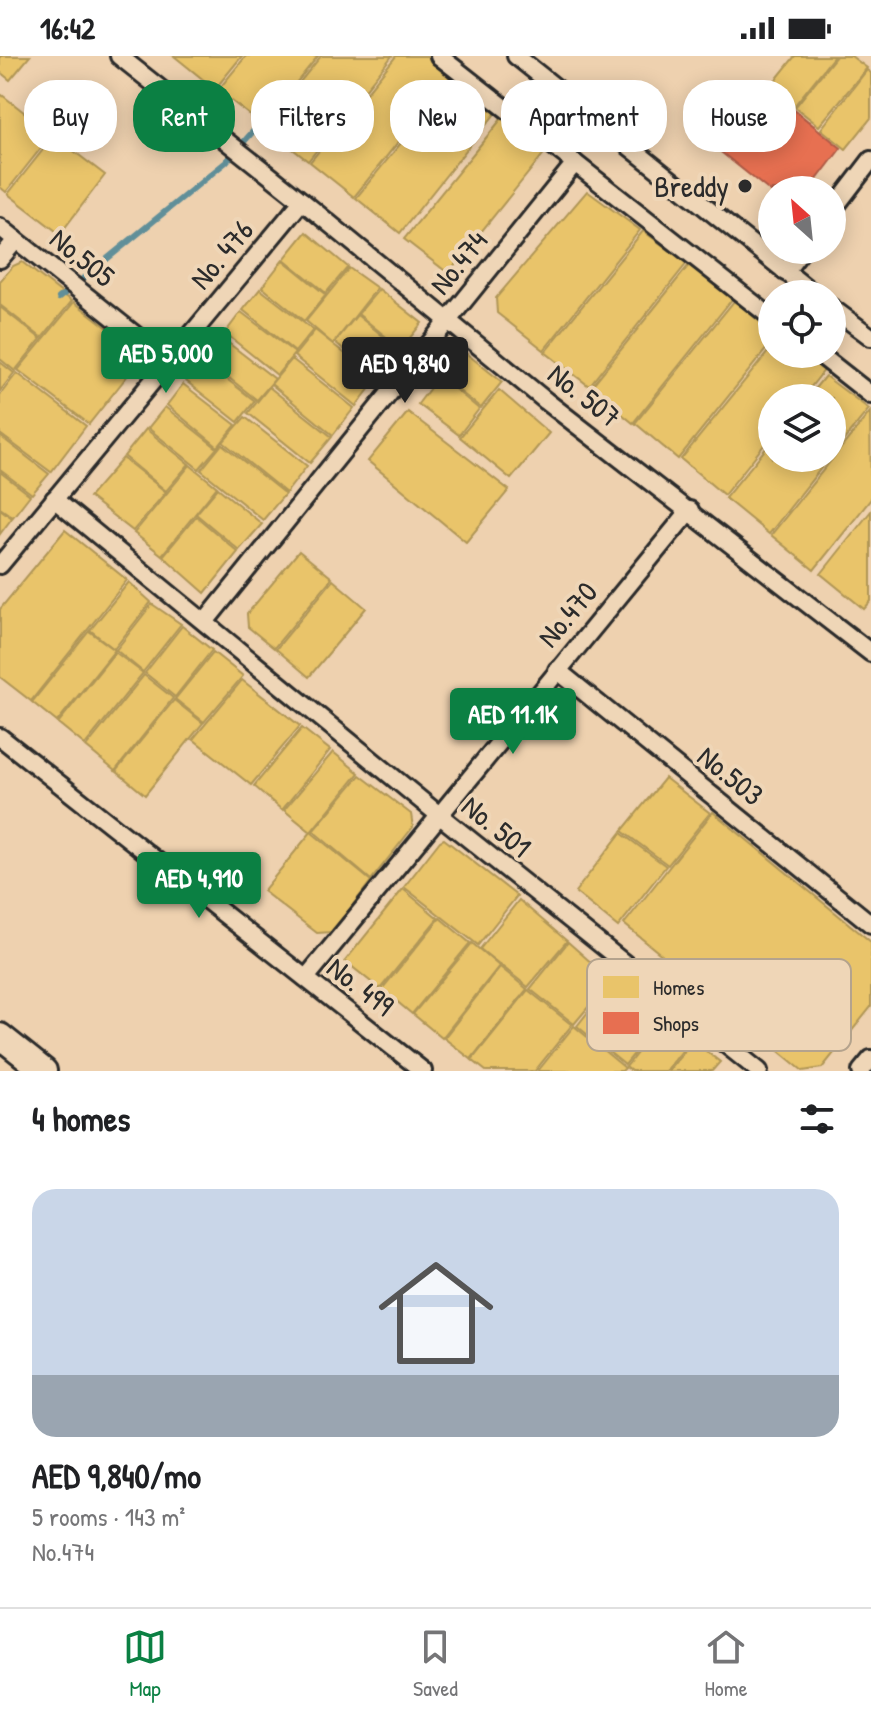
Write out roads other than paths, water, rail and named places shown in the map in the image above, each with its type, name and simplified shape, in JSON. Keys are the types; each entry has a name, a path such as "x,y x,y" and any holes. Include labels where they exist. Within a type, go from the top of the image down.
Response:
{"street":[{"name":"No. 507","path":"119,56 546,401 871,653"},
{"path":"439,56 758,307"},
{"path":"516,56 796,280"},
{"path":"846,193 871,160"},
{"name":"No.474","path":"205,622 575,163"},
{"name":"No. 476","path":"0,565 302,201"},
{"name":"No,505","path":"0,227 168,361"},
{"path":"0,259 16,240"},
{"path":"785,272 791,264"},
{"path":"846,318 871,337"},
{"path":"837,368 871,395"},
{"name":"No. 501","path":"54,499 619,959"},
{"name":"No.470","path":"306,978 690,510"},
{"name":"No.503","path":"557,670 871,924"},
{"name":"No. 499","path":"0,737 423,1071"},
{"path":"0,1036 44,1071"},
{"name":"No. 501","path":"734,1051 759,1071"},
{"path":"861,1071 871,1059"}],"waterway":[{"path":"59,298 226,162 251,134"}],"place":[{"name":"Breddy","path":"745,186"}]}
